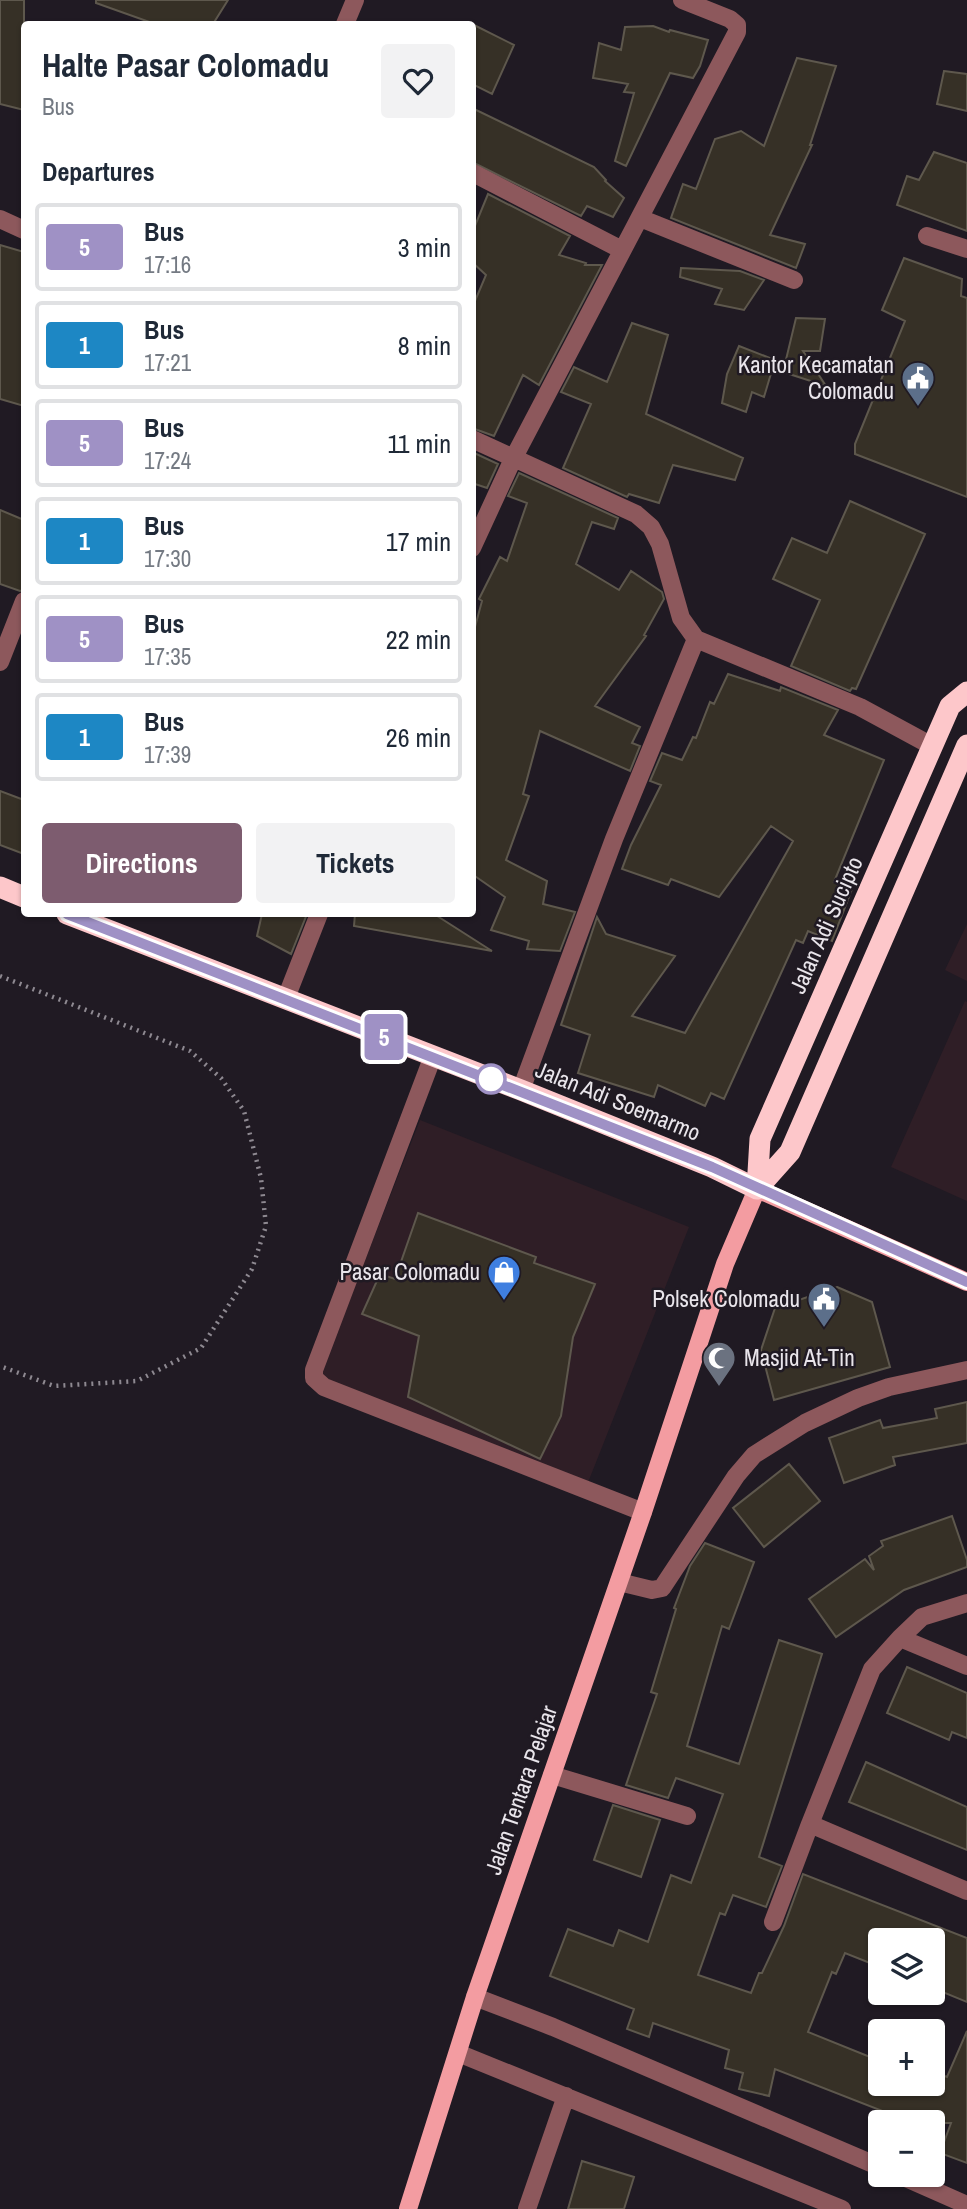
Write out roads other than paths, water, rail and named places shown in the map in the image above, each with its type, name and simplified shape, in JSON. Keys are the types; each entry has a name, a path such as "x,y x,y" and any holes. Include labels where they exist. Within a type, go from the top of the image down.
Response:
{"highway":[{"name":"Jalan Adi Sucipto","path":"757,1189 760,1139 950,706 967,692"},
{"name":"Jalan Adi Sucipto","path":"757,1189 790,1152 967,745"},
{"path":"0,887 21,896"},
{"name":"Jalan Adi Soemarmo","path":"75,917 520,1090 712,1167 757,1189"}],"main road":[{"path":"757,1189 967,1282"},
{"name":"Jalan Adi Sucipto","path":"684,1388 725,1264 757,1189"},
{"name":"Jalan Tentara Pelajar","path":"408,2209 475,1997 684,1388"}],"street":[{"path":"346,21 355,0"},
{"path":"476,539 513,459 737,32 737,25 730,19 682,0"},
{"path":"476,175 622,250"},
{"path":"640,218 794,280"},
{"path":"0,219 21,229"},
{"path":"927,236 967,249"},
{"path":"476,441 636,514 652,527 660,544 681,618 696,639 859,707 932,746"},
{"path":"0,662 21,609"},
{"path":"520,1090 614,839 696,639"},
{"path":"286,998 319,917"},
{"path":"433,1056 314,1370 314,1378 324,1387 643,1512"},
{"path":"619,1582 652,1590 662,1588 736,1476 754,1455 805,1423 858,1398 889,1387 967,1370"},
{"path":"773,1922 872,1669 922,1617 967,1603"},
{"path":"900,1638 967,1666"},
{"path":"552,1775 687,1816"},
{"path":"810,1824 967,1891"},
{"path":"475,1997 553,2027 868,2162"},
{"path":"458,2053 842,2209"},
{"path":"527,2209 566,2096"},
{"path":"926,2187 967,2205"}],"place":[{"name":"Kantor Kecamatan Colomadu","path":"918,408"},
{"name":"Pasar Colomadu","path":"504,1302"},
{"name":"Polsek Colomadu","path":"824,1329"},
{"name":"Masjid At-Tin","path":"719,1388"}]}
